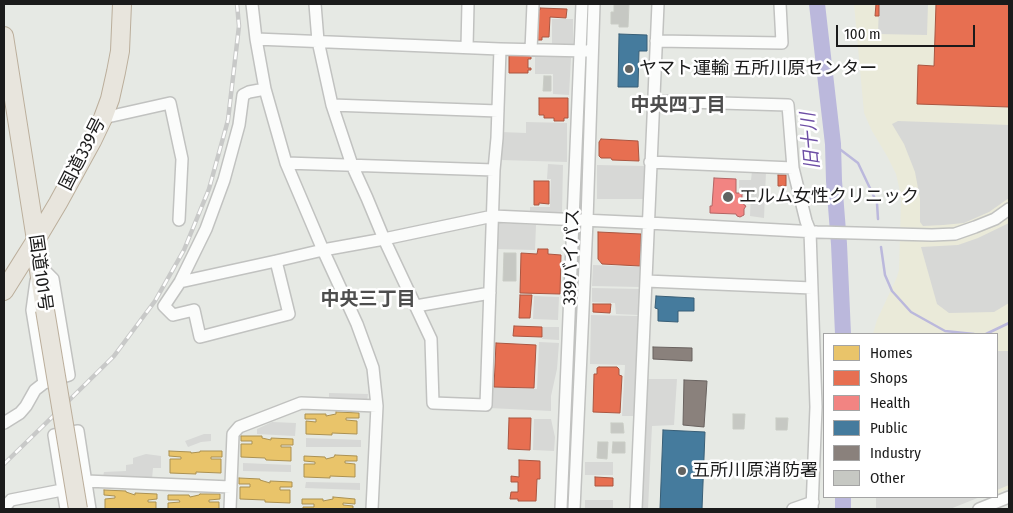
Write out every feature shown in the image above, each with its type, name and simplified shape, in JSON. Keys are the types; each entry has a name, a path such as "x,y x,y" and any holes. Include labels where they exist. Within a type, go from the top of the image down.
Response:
{"highway":[{"name":"国道339号","path":"4,291 36,240 103,118 110,99 120,51 122,4"},
{"name":"国道101号","path":"4,36 10,114 36,240 45,310 78,509"}],"street":[{"path":"252,4 265,89 286,163 373,368 377,406 372,509"},
{"path":"315,4 318,40 332,105 352,165 431,339 433,403 486,405 500,49"},
{"path":"467,47 468,4"},
{"path":"531,50 533,4"},
{"name":"339バイパス","path":"561,509 582,4"},
{"path":"574,509 587,221 594,4"},
{"path":"636,509 658,4"},
{"path":"656,40 782,43 780,4"},
{"path":"256,39 592,51"},
{"path":"265,89 248,92 243,95 239,124 224,180 206,229 180,282 164,306 173,314 194,310 200,337 289,314 276,261"},
{"path":"653,101 788,105 793,168 806,221 814,231 812,288 816,407 813,506 793,509"},
{"path":"103,118 170,103 182,159 179,220"},
{"path":"332,105 498,110"},
{"path":"650,162 793,168"},
{"path":"286,163 494,170"},
{"path":"180,282 322,250 492,216 932,235 955,234 995,219 1009,209"},
{"path":"4,423 20,413 35,390 44,383 69,375 53,279 38,264"},
{"path":"38,264 32,310 44,383"},
{"path":"646,281 812,288"},
{"path":"416,306 490,293"},
{"path":"230,509 233,434 239,427 301,403 377,406"},
{"path":"66,509 54,435 78,431 90,509"},
{"path":"86,481 231,487"},
{"path":"4,508 11,500 62,490"},
{"path":"979,509 1009,497"}],"shaded area":[{"path":"854,4 1009,4 1009,488 998,494 998,333 873,333 899,270 901,199 896,174 864,113"},
{"path":"879,4 928,4 927,35 878,34"},
{"path":"552,19 573,19 573,45 552,45"},
{"path":"535,55 569,56 571,58 569,95 553,94 553,74 535,74"},
{"path":"898,121 1009,125 1009,198 989,212 964,223 923,226 920,222 920,199 915,172 904,144 892,124"},
{"path":"526,122 567,123 567,162 501,160 501,132 526,133"},
{"path":"548,164 563,165 562,213 530,212 530,207 550,207 551,179 547,179"},
{"path":"597,165 645,166 644,199 597,199"},
{"path":"752,171 766,172 764,218 750,216 751,191 739,191 739,180 751,180"},
{"path":"499,223 536,225 535,250 496,249 496,226"},
{"path":"1009,223 1009,303 994,312 949,313 937,304 921,247 958,245"},
{"path":"593,265 640,267 640,287 592,286"},
{"path":"592,288 640,289 638,315 616,314 615,303 592,302"},
{"path":"534,296 559,297 558,320 533,319"},
{"path":"591,315 638,316 635,413 633,416 622,416 625,365 590,364"},
{"path":"543,327 559,327 559,340 542,339"},
{"path":"539,342 559,343 557,369 551,396 551,411 489,408 489,387 537,389"},
{"path":"998,351 1009,351 1009,485 998,490"},
{"path":"646,379 677,379 674,425 652,426 648,509 641,509"},
{"path":"329,393 368,394 367,402 329,399"},
{"path":"534,419 551,419 555,437 554,451 533,450"},
{"path":"272,422 296,423 295,436 257,434 257,429"},
{"path":"204,434 211,434 211,441 201,442 188,447 185,441"},
{"path":"306,438 361,440 361,447 306,447"},
{"path":"146,454 161,456 161,468 153,468 152,479 103,477 104,472 126,471 126,465 133,464 133,458"},
{"path":"585,462 613,462 613,475 585,475"},
{"path":"243,463 291,465 291,472 243,471"},
{"path":"306,482 360,483 360,490 305,488"},
{"path":"876,498 978,498 950,509 876,509"},
{"path":"585,500 613,500 613,509 585,509"}],"building: Homes":[{"path":"336,412 359,413 359,418 346,418 346,420 357,421 357,434 306,434 306,421 316,422 316,419 305,419 305,414 326,414 326,416 336,414"},
{"path":"241,436 262,436 262,438 271,440 271,438 293,439 293,445 281,445 281,447 291,447 291,461 241,457 241,444 252,444 252,441 241,441"},
{"path":"169,451 191,453 222,451 222,457 211,457 211,459 221,459 221,473 170,473 170,459 181,459 181,457 169,456"},
{"path":"335,455 357,456 357,461 345,461 345,463 355,464 355,477 304,477 304,464 315,464 315,462 304,461 304,456 325,457 326,459"},
{"path":"239,478 260,479 270,483 270,481 292,482 292,487 280,487 280,490 290,490 290,503 240,499 240,487 250,487 250,484 239,484"},
{"path":"104,490 126,491 135,495 135,493 157,494 157,499 148,500 148,502 156,502 156,509 105,509 105,499 115,498 115,496 104,495"},
{"path":"200,494 220,494 220,499 209,500 209,502 219,502 219,509 168,509 168,503 180,502 179,500 168,500 168,495 189,495 190,497"},
{"path":"333,497 355,499 355,504 343,503 343,505 353,506 353,509 303,509 303,507 314,507 314,504 302,504 302,499 323,499 323,501 333,499"}],"building: Shops":[{"path":"876,4 879,4 879,16 875,16"},
{"path":"936,4 1009,4 1009,107 917,104 918,65 934,66"},
{"path":"540,8 567,9 566,18 550,17 549,37 542,37 542,40 536,40 537,10 540,10"},
{"path":"509,54 530,54 531,59 528,59 528,68 531,68 531,70 528,70 528,73 509,73"},
{"path":"539,98 568,98 568,118 564,118 564,121 554,121 554,118 544,118 544,115 539,115"},
{"path":"601,139 638,141 639,161 601,158 599,156 599,142"},
{"path":"778,175 786,175 786,186 778,186"},
{"path":"534,181 549,181 549,204 539,203 539,205 534,205"},
{"path":"598,232 641,234 640,266 602,264 598,259"},
{"path":"538,249 548,249 548,254 561,255 560,294 520,293 521,253 537,254"},
{"path":"520,295 532,295 530,318 519,318"},
{"path":"593,304 611,304 610,313 593,312"},
{"path":"514,326 542,327 542,337 513,336"},
{"path":"496,343 536,345 534,388 494,387"},
{"path":"617,367 619,369 619,375 622,376 620,413 593,412 594,374 597,374 597,368"},
{"path":"509,418 531,418 530,450 508,449"},
{"path":"519,460 540,461 540,479 537,479 536,501 510,499 511,492 518,492 518,482 511,482 511,476 519,477"},
{"path":"595,477 613,478 613,486 595,486"}],"building: Health":[{"name":"エルム女性クリニック","path":"714,178 736,179 736,193 742,193 742,201 744,201 746,206 744,215 740,217 736,214 710,213"}],"building: Public":[{"name":"ヤマト運輸 五所川原センター","path":"619,34 647,35 647,51 639,51 638,87 618,87"},
{"path":"656,296 694,298 694,311 678,311 678,322 658,321 658,309 655,308"},
{"name":"五所川原消防署","path":"663,430 705,432 702,509 660,509"}],"building: Industry":[{"path":"653,347 692,348 692,361 653,359"},
{"path":"684,380 707,381 704,427 683,425"}],"building: Other":[{"path":"614,4 629,4 628,27 619,27 619,24 611,24 611,12 614,12"},
{"path":"544,76 551,76 551,91 543,91"},
{"path":"504,253 516,253 516,281 503,281"},
{"path":"733,414 745,414 744,429 733,429"},
{"path":"776,418 788,418 787,430 776,430"},
{"path":"611,423 623,423 624,433 611,433"},
{"path":"598,442 608,442 607,459 597,458"},
{"path":"613,442 625,442 625,453 612,453"}],"waterway":[{"name":"旧十川","path":"817,4 833,144 843,333"},
{"path":"833,144 858,163 877,203 878,219"},
{"path":"881,247 885,275 892,291 911,312 945,331 964,333"},
{"path":"988,333 1009,323"},
{"name":"旧十川","path":"843,498 843,509"}],"railway":[{"path":"4,464 114,356 155,301 184,250 209,189 228,120 239,26 237,4"}],"place":[{"name":"ヤマト運輸 五所川原センター","path":"629,69"},
{"name":"エルム女性クリニック","path":"728,197"},
{"name":"五所川原消防署","path":"682,471"}],"district":[{"name":"中央四丁目","path":"678,106"},
{"name":"中央三丁目","path":"368,300"}]}
